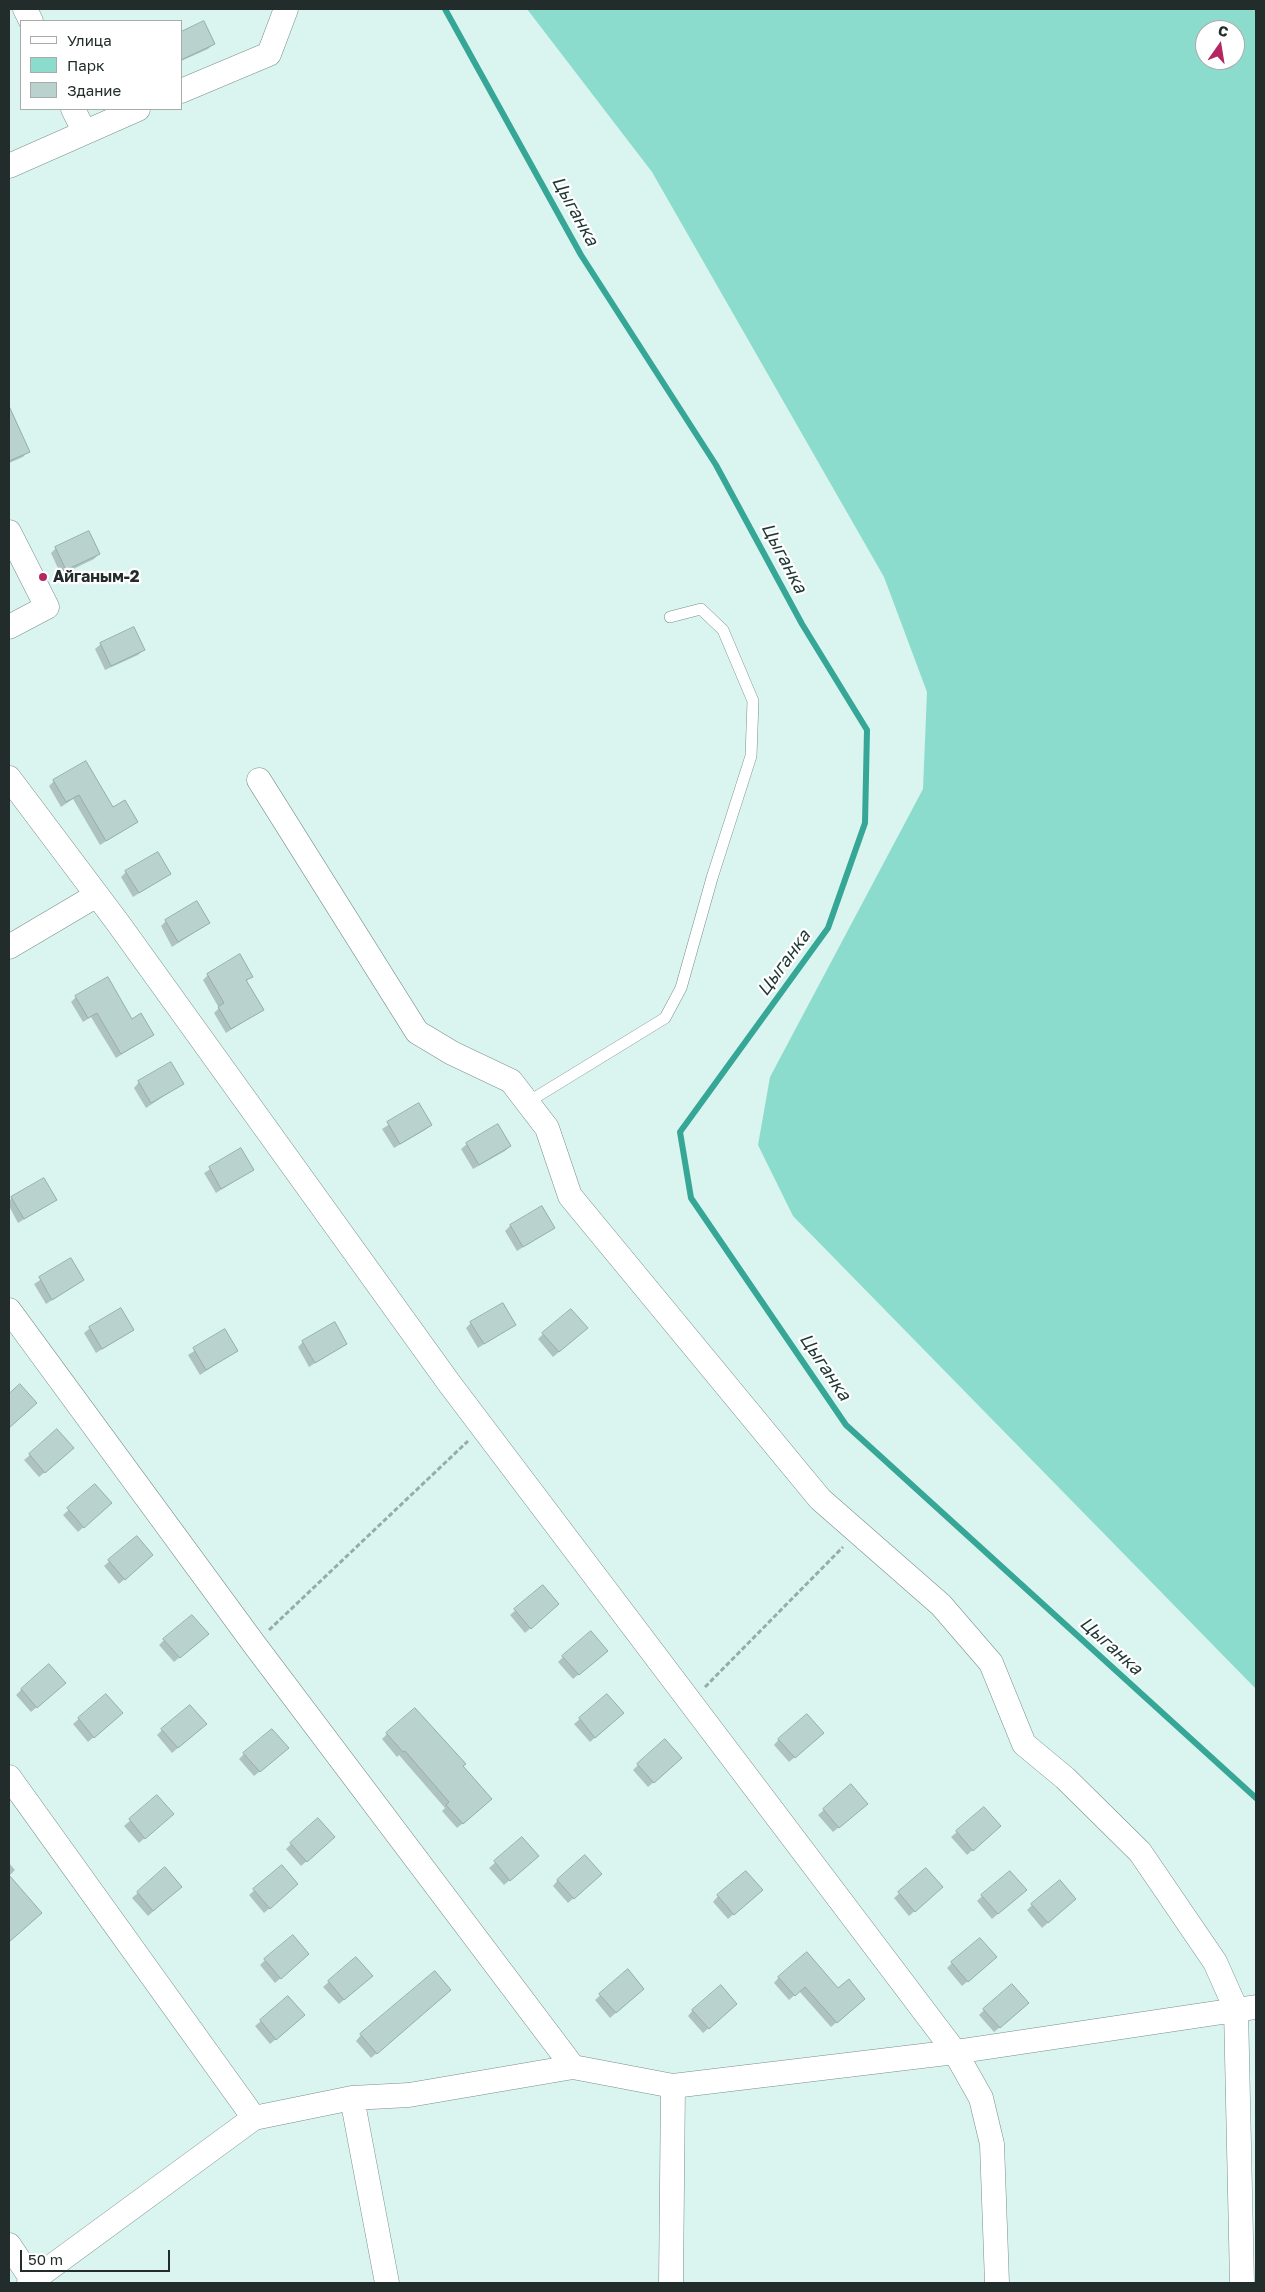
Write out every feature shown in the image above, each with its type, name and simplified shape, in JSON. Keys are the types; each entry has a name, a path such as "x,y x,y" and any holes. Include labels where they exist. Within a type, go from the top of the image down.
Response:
{"street":[{"path":"182,90 269,54 286,9"},
{"path":"74,110 84,131"},
{"path":"9,166 84,131 136,110"},
{"path":"9,532 47,607 9,628"},
{"path":"9,778 97,895 482,1427 955,2052 981,2098 992,2144 997,2283"},
{"path":"259,780 417,1032 452,1053 511,1081 548,1128 559,1170 570,1196 820,1499 941,1605 991,1664 1024,1744 1065,1778 1140,1852 1246,2008 1242,2283"},
{"path":"9,947 97,895"},
{"path":"9,1310 254,1644 573,2067"},
{"path":"9,1777 254,2118"},
{"path":"9,2245 31,2282 254,2118 352,2098 409,2096 573,2067 673,2086 955,2052 1246,2008"},
{"path":"671,2283 673,2086"},
{"path":"352,2098 387,2283"}],"lane":[{"path":"528,1102 665,1018 681,988 712,878 751,756 753,701 722,630 701,609 670,617"}],"path":[{"path":"254,1644 482,1427"},
{"path":"690,1702 858,1532"}],"green space":[{"path":"527,9 1256,9 1256,1689 793,1216 758,1145 770,1077 923,789 927,692 884,577 652,172"}],"building":[{"path":"204,21 215,44 182,60 182,32"},
{"path":"9,406 30,452 9,461"},
{"path":"89,531 100,554 66,570 55,547"},
{"path":"134,627 145,650 111,666 100,643"},
{"path":"86,761 113,807 125,800 138,822 106,841 79,795 66,802 53,780"},
{"path":"158,852 171,874 139,893 125,871"},
{"path":"197,901 210,923 178,942 165,920"},
{"path":"240,954 253,977 246,980 264,1010 231,1029 218,1007 224,1003 207,974"},
{"path":"108,977 132,1019 141,1013 154,1035 121,1054 97,1013 88,1018 75,996"},
{"path":"171,1062 184,1084 151,1103 138,1081"},
{"path":"419,1103 432,1125 400,1144 387,1122"},
{"path":"498,1124 511,1146 479,1165 466,1143"},
{"path":"241,1148 254,1170 221,1189 209,1167"},
{"path":"44,1178 57,1200 24,1219 11,1197"},
{"path":"542,1206 555,1228 523,1247 510,1225"},
{"path":"71,1258 84,1280 52,1300 39,1277"},
{"path":"503,1303 516,1325 484,1344 470,1322"},
{"path":"121,1308 134,1330 102,1349 89,1327"},
{"path":"571,1309 588,1328 559,1352 542,1333"},
{"path":"335,1322 347,1344 315,1363 302,1341"},
{"path":"225,1329 238,1351 206,1370 193,1348"},
{"path":"20,1384 37,1403 9,1428 9,1394"},
{"path":"57,1429 74,1448 45,1473 29,1454"},
{"path":"95,1484 112,1503 84,1528 67,1508"},
{"path":"137,1536 153,1555 125,1580 108,1560"},
{"path":"543,1585 559,1604 531,1629 514,1609"},
{"path":"192,1615 209,1634 180,1658 163,1639"},
{"path":"591,1631 608,1651 579,1675 562,1656"},
{"path":"49,1664 66,1683 37,1708 21,1689"},
{"path":"106,1694 123,1713 94,1738 78,1718"},
{"path":"607,1694 624,1713 595,1738 579,1718"},
{"path":"190,1705 207,1724 178,1748 161,1729"},
{"path":"415,1708 466,1764 463,1766 492,1799 463,1824 446,1805 449,1802 405,1751 403,1752 386,1733"},
{"path":"807,1714 824,1733 795,1758 778,1739"},
{"path":"272,1729 289,1748 260,1772 243,1753"},
{"path":"665,1739 682,1758 654,1783 637,1764"},
{"path":"851,1784 868,1804 839,1828 823,1809"},
{"path":"157,1795 174,1814 145,1839 129,1819"},
{"path":"984,1807 1001,1826 973,1851 956,1831"},
{"path":"318,1818 335,1837 307,1862 290,1843"},
{"path":"522,1837 539,1856 510,1881 494,1861"},
{"path":"585,1855 602,1874 574,1899 557,1880"},
{"path":"282,1865 298,1884 270,1909 253,1889"},
{"path":"165,1867 182,1887 153,1911 137,1892"},
{"path":"926,1868 943,1887 915,1912 898,1892"},
{"path":"746,1871 763,1890 734,1915 717,1895"},
{"path":"1010,1871 1027,1890 998,1914 981,1895"},
{"path":"9,1875 42,1913 9,1942"},
{"path":"1060,1880 1076,1899 1048,1923 1031,1904"},
{"path":"293,1935 309,1954 281,1979 264,1959"},
{"path":"980,1938 997,1957 968,1982 951,1962"},
{"path":"807,1952 838,1988 849,1979 865,1999 837,2023 805,1987 795,1996 778,1977"},
{"path":"356,1957 373,1976 344,2000 328,1981"},
{"path":"628,1969 644,1989 616,2013 599,1994"},
{"path":"435,1971 451,1990 377,2054 360,2034"},
{"path":"1012,1984 1029,2003 1000,2028 983,2009"},
{"path":"721,1985 737,2004 709,2029 692,2010"},
{"path":"288,1996 305,2015 276,2040 260,2020"}],"waterway":[{"name":"Цыганка","path":"445,9 581,255 716,465 802,624 867,730 865,823 828,928 680,1132 691,1198 846,1425 1256,1798"}],"place":[{"name":"Айганым-2","path":"43,577"}]}
